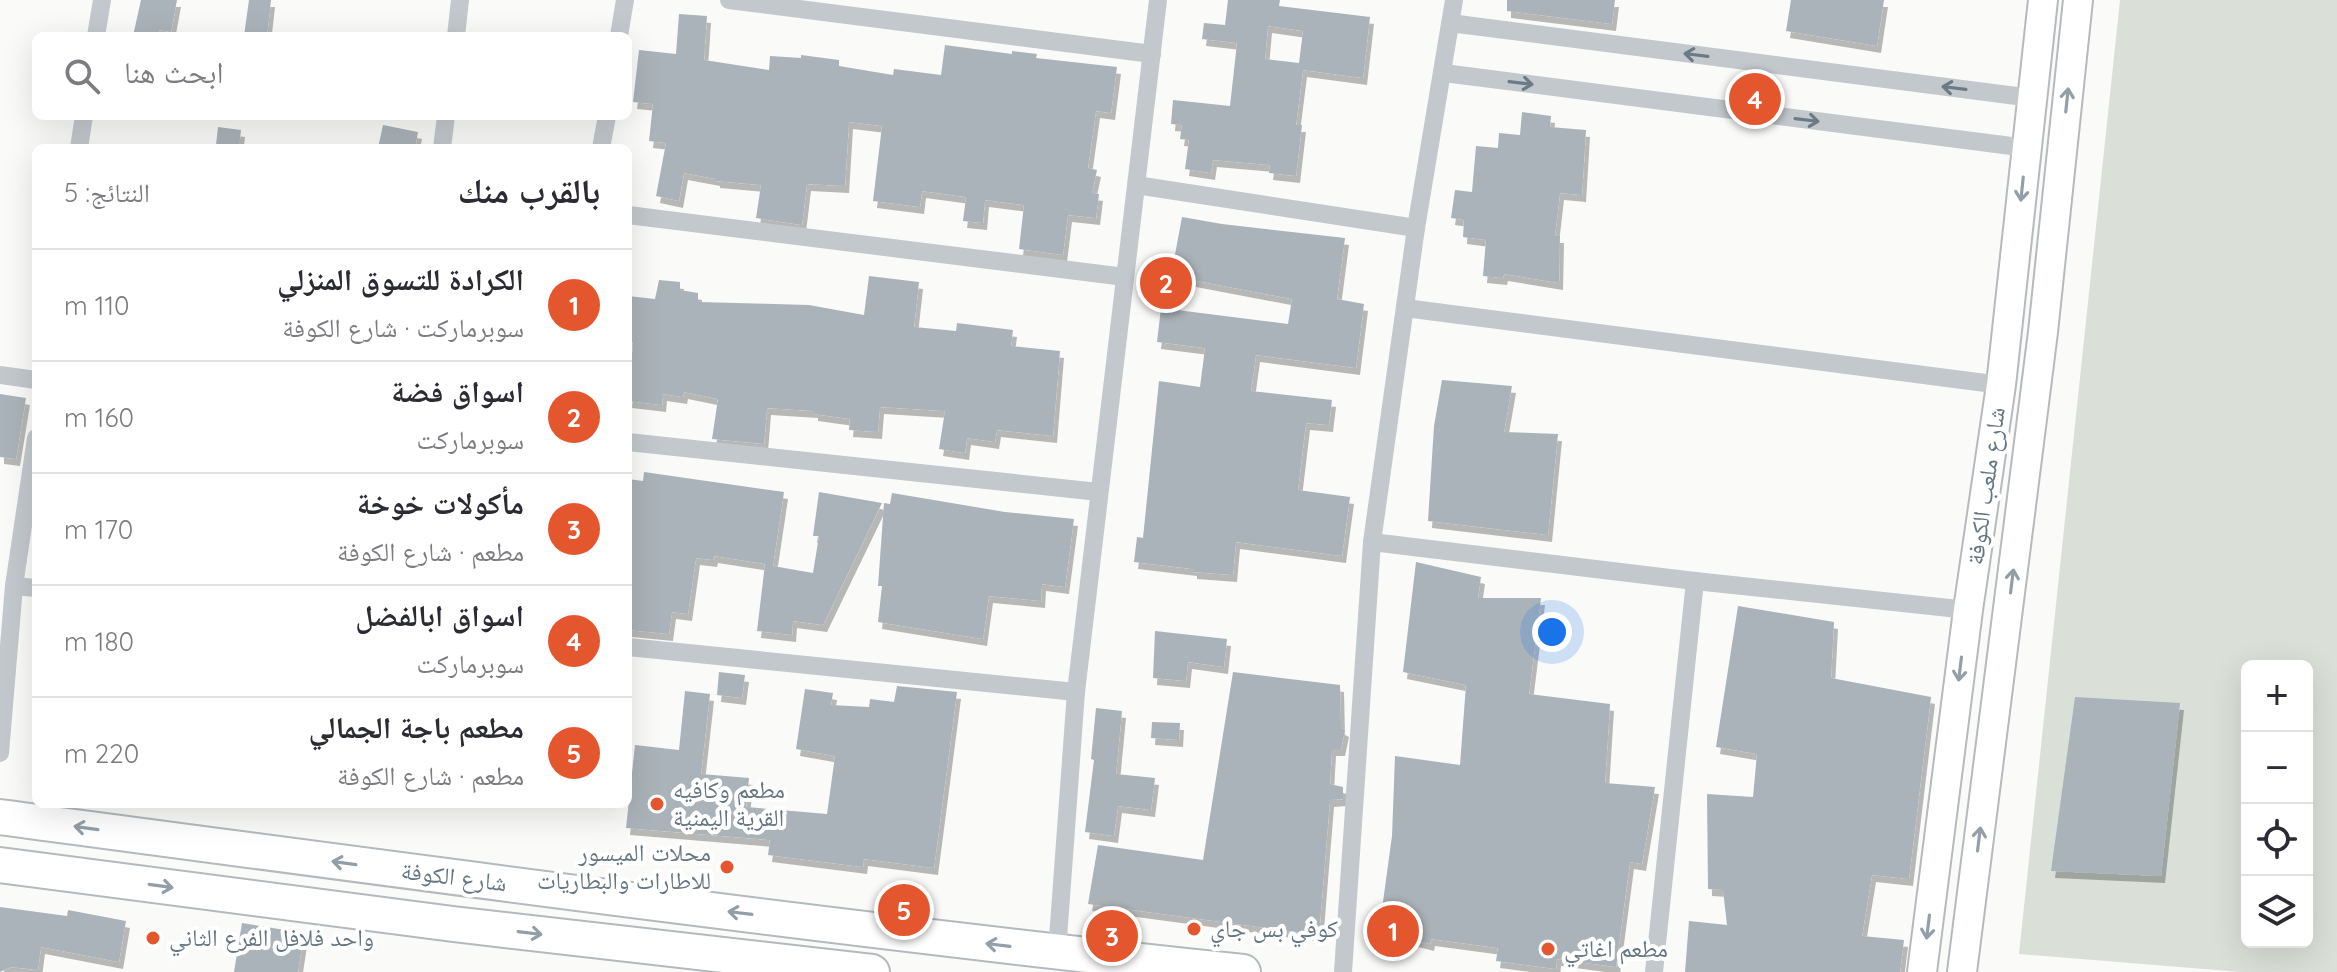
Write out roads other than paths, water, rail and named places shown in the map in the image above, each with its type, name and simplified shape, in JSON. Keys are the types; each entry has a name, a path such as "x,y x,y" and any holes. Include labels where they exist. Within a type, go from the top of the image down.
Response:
{"highway":[{"name":"شارع الكوفة","path":"0,817 563,891 1243,972"},
{"name":"شارع الكوفة","path":"0,865 486,928 872,972"},
{"path":"323,907 346,899 401,901 407,887 404,878 383,868"},
{"path":"486,928 467,915 465,909 469,899 517,898 563,891"}],"main road":[{"name":"شارع ملعب الكوفة","path":"1922,972 1968,610 2001,385 2043,0"},
{"name":"شارع ملعب الكوفة","path":"1962,972 2043,332 2078,0"},
{"path":"2015,258 2025,268 2032,269 2039,269 2051,261"},
{"path":"2007,329 2012,324 2026,321 2043,332"}],"street":[{"path":"97,32 102,0"},
{"path":"456,32 460,0"},
{"path":"620,32 625,0"},
{"path":"729,0 1152,54"},
{"path":"1057,952 1076,692 1158,0"},
{"path":"1343,972 1372,542 1416,228 1454,0"},
{"path":"1450,23 2032,98"},
{"path":"1444,73 2027,148"},
{"path":"84,120 84,144"},
{"path":"442,144 446,120"},
{"path":"602,144 606,120"},
{"path":"1136,185 1416,228"},
{"path":"632,215 1125,277"},
{"path":"1405,308 2001,385"},
{"path":"0,375 32,379"},
{"path":"632,442 1099,492"},
{"path":"0,753 14,586 32,465"},
{"path":"1372,542 1968,610"},
{"path":"1654,972 1695,581"},
{"path":"14,586 32,588"},
{"path":"632,647 1076,692"}],"place":[{"name":"اسواق ابالفضل","path":"1755,99"},
{"name":"اسواق فضة","path":"1166,283"},
{"name":"مطعم وكافيه القرية اليمنية","path":"657,804"},
{"name":"محلات الميسور للاطارات والبطاريات","path":"727,867"},
{"name":"مطعم باجة الجمالي","path":"904,910"},
{"name":"كوفي بس جاي","path":"1194,929"},
{"name":"الكرادة للتسوق المنزلي","path":"1393,931"},
{"name":"مأكولات خوخة","path":"1112,936"},
{"name":"واحد فلافل الفرع الثاني","path":"153,938"},
{"name":"مطعم اغاتي","path":"1548,949"}]}
